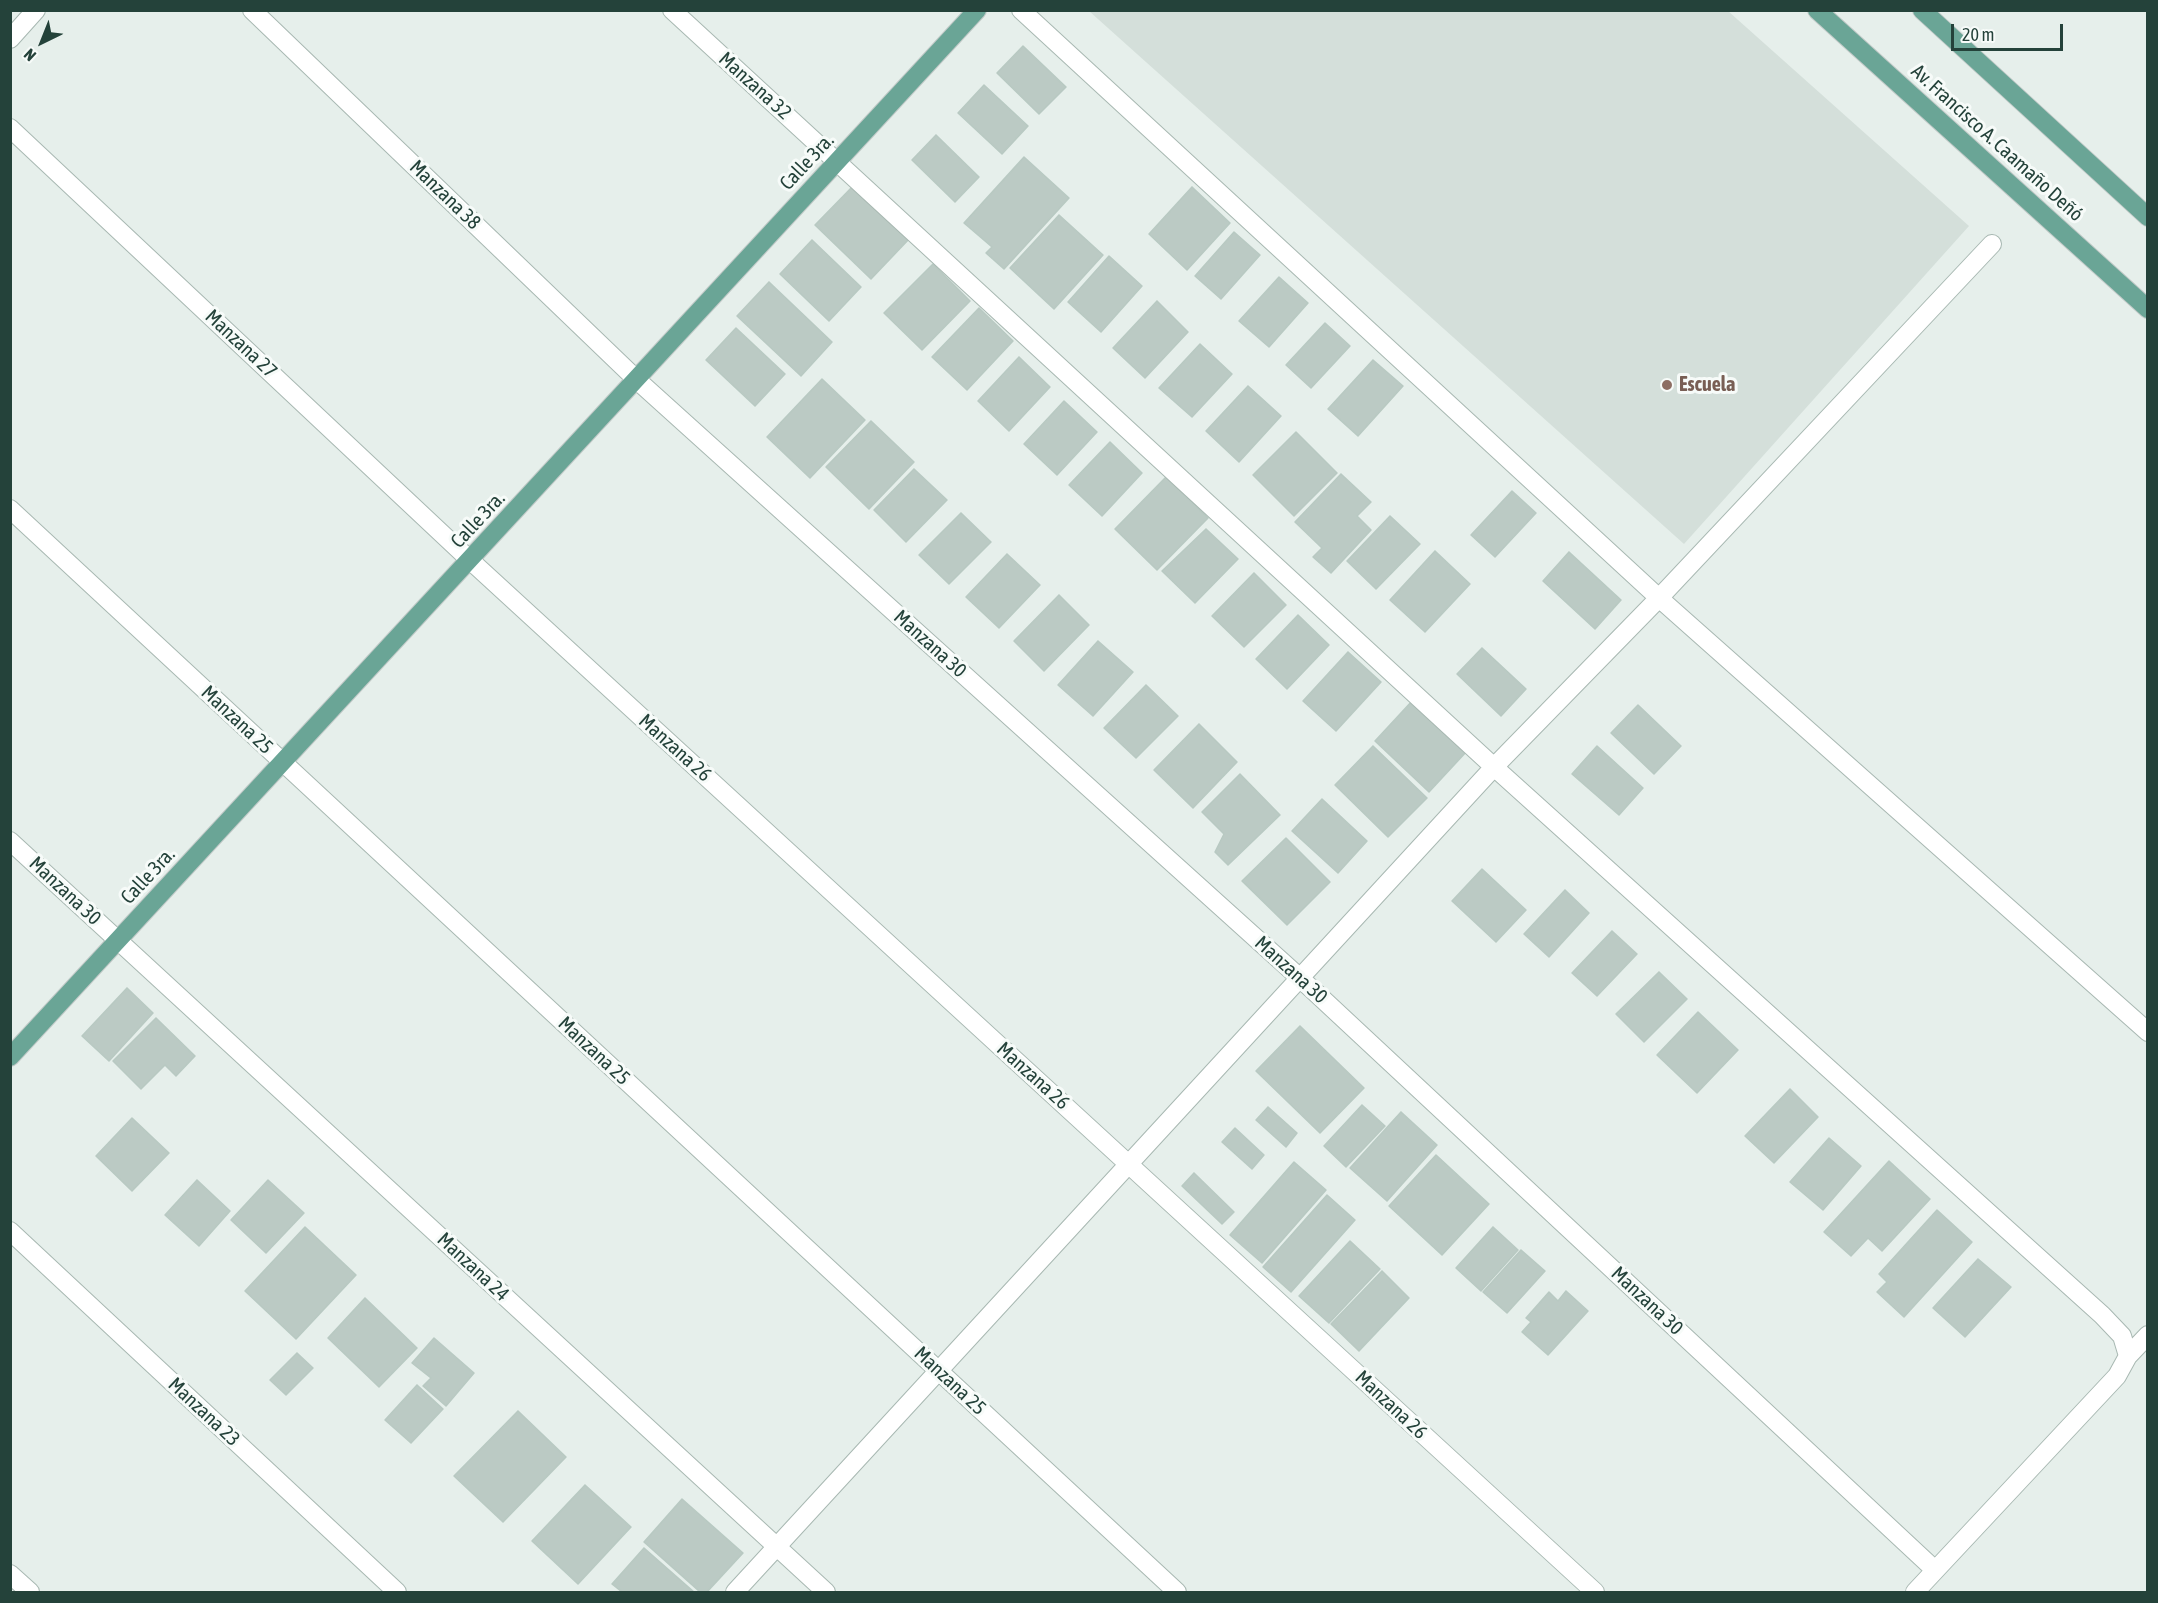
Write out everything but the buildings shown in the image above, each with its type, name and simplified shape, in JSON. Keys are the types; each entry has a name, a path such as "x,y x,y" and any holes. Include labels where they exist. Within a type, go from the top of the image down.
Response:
{"main road":[{"name":"Calle 3ra.","path":"10,1057 471,561 977,10"},
{"name":"Av. Francisco A. Caamaño Deñó","path":"1817,10 2148,309"},
{"path":"1922,10 2148,217"}],"street":[{"path":"10,39 36,10"},
{"name":"Manzana 38","path":"252,10 638,380"},
{"name":"Manzana 32","path":"672,10 1494,767 2102,1315 2122,1336 2128,1356"},
{"path":"1021,10 1659,598 2148,1032"},
{"name":"Manzana 27","path":"10,128 471,561"},
{"path":"735,1593 1494,767 1659,598 1992,244"},
{"name":"Manzana 30","path":"638,380 1300,978 1935,1570"},
{"name":"Manzana 25","path":"10,509 1177,1593"},
{"name":"Manzana 26","path":"471,561 1595,1593"},
{"name":"Manzana 30","path":"10,841 119,942"},
{"name":"Manzana 24","path":"119,942 826,1593"},
{"name":"Manzana 23","path":"10,1232 397,1593"},
{"path":"1915,1593 2117,1376 2128,1356 2148,1335"},
{"path":"10,1574 30,1593"}],"shaded area":[{"name":"Escuela","path":"1089,11 1728,11 1969,226 1684,544"}],"place":[{"name":"Escuela","path":"1667,385"}]}
